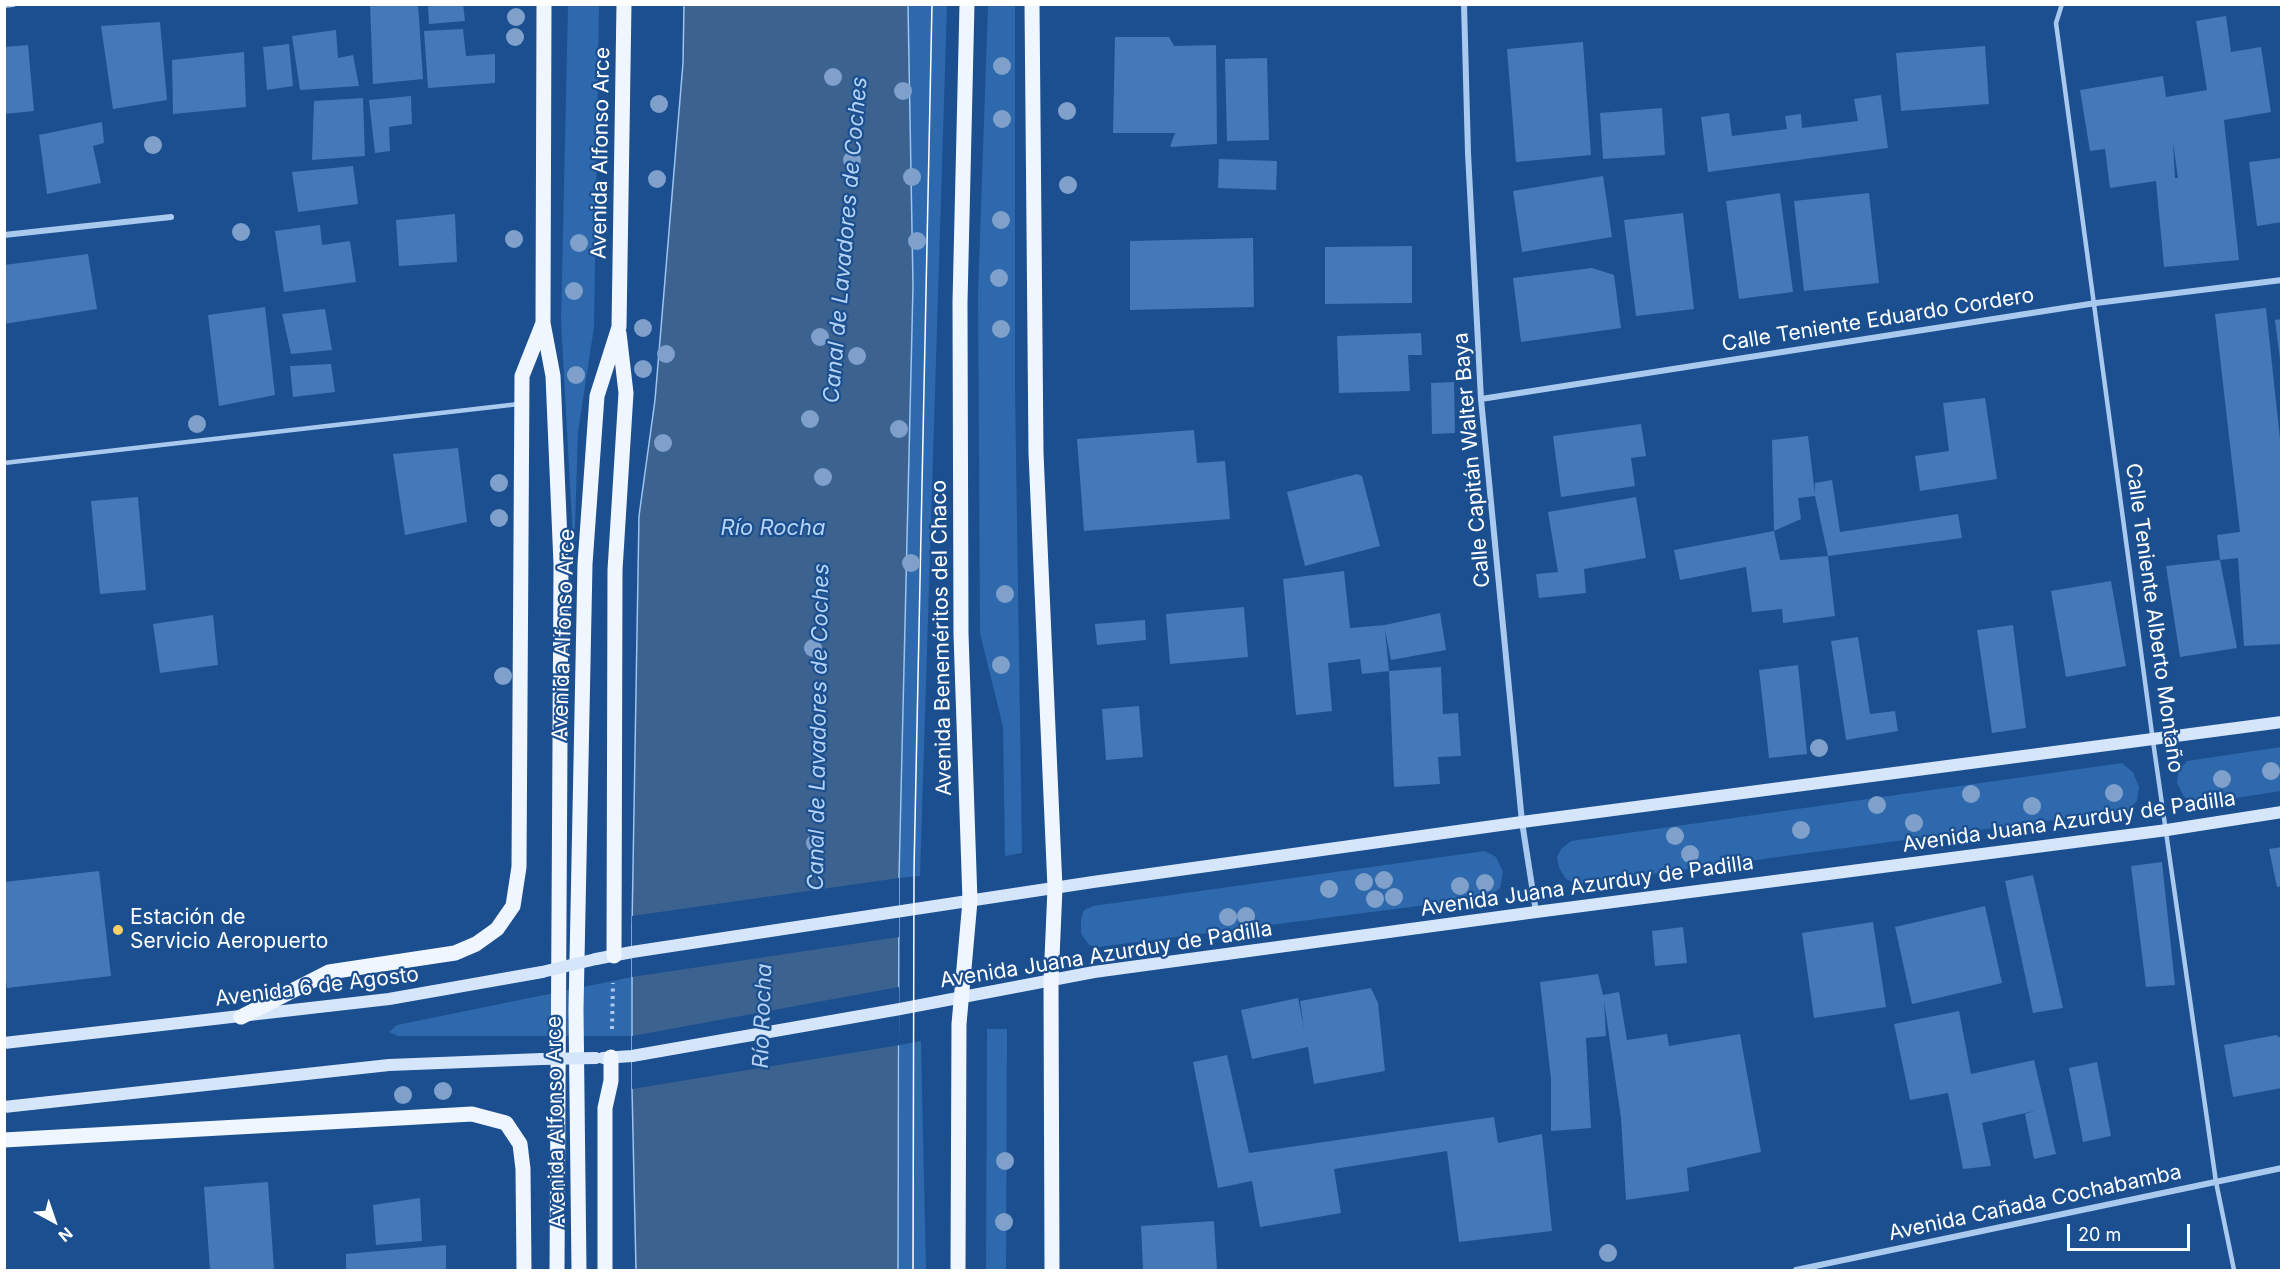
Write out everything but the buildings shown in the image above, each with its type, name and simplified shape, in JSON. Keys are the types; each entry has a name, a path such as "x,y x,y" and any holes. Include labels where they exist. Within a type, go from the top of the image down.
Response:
{"main road":[{"name":"Avenida Alfonso Arce","path":"544,4 543,323 553,376 561,564 557,1270"},
{"name":"Avenida Alfonso Arce","path":"579,1270 576,1009 585,564 597,396 618,327 624,4"},
{"name":"Avenida Beneméritos del Chaco","path":"958,1270 958,1035 970,901 961,622 960,302 967,4"},
{"path":"1032,4 1036,453 1055,888 1051,981 1052,1270"},
{"path":"241,1017 329,972 455,953 476,944 497,929 513,906 519,867 522,376 543,323"},
{"path":"614,956 615,570 626,393 618,327"},
{"path":"970,901 1522,822 2153,741 2282,722"},
{"name":"Avenida Juana Azurduy de Padilla","path":"603,1058 632,1056 1094,972 2167,830 2282,812"},
{"name":"Avenida 6 de Agosto","path":"4,1043 390,999 542,972 632,952 970,901"},
{"path":"4,1107 389,1065 603,1058 611,1082 605,1108 605,1270"},
{"path":"4,1140 472,1114 506,1123 520,1144 523,1169 524,1270"}],"street":[{"path":"4,5 12,4"},
{"name":"Calle Capitán Walter Baya","path":"1464,4 1468,153 1481,399 1522,822 1536,912"},
{"path":"4,235 171,217"},
{"name":"Calle Teniente Eduardo Cordero","path":"1481,399 2096,303 2282,280"},
{"name":"Avenida Cañada Cochabamba","path":"1796,1270 2282,1168"}],"lane":[{"name":"Calle Teniente Alberto Montaño","path":"2062,4 2056,23 2096,303 2153,741 2216,1182 2234,1270"},
{"path":"4,463 522,404"}],"path":[{"path":"603,1058 614,956"}],"shaded area":[{"path":"568,5 599,5 594,327 578,432 574,559 561,321"},
{"path":"908,5 947,5 920,876 899,878 913,286"},
{"path":"988,5 1015,5 1015,389 1022,853 1005,856 1003,727 980,633 978,294"},
{"path":"2281,747 2281,791 2198,804 2184,797 2177,783 2178,771 2187,761"},
{"path":"2122,763 2133,772 2139,787 2137,801 2128,810 1577,884 1566,879 1559,868 1557,857 1561,849 1571,841"},
{"path":"1485,851 1496,857 1503,872 1500,888 1489,897 1098,947 1089,945 1081,934 1081,919 1084,910 1093,906"},
{"path":"632,977 632,1036 398,1036 389,1032 397,1025"},
{"path":"987,1029 1007,1029 1006,1270 986,1270"},
{"path":"921,1041 926,1270 898,1270 900,1045"}],"water":[{"name":"Río Rocha","path":"684,5 908,5 913,286 899,878 898,1270 636,1270 632,1089 632,927 639,516 655,400 683,63"}],"pier":[{"path":"899,878 899,937 632,977 632,916"},
{"path":"899,987 900,1045 632,1089 632,1036"}],"tram line":[{"path":"913,1270 914,870 932,4"}],"place":[{"name":"Estación de Servicio Aeropuerto","path":"118,930"}],"water label":[{"name":"Canal de Lavadores de Coches","path":"846,240"},
{"name":"Canal de Lavadores de Coches","path":"819,727"}]}
